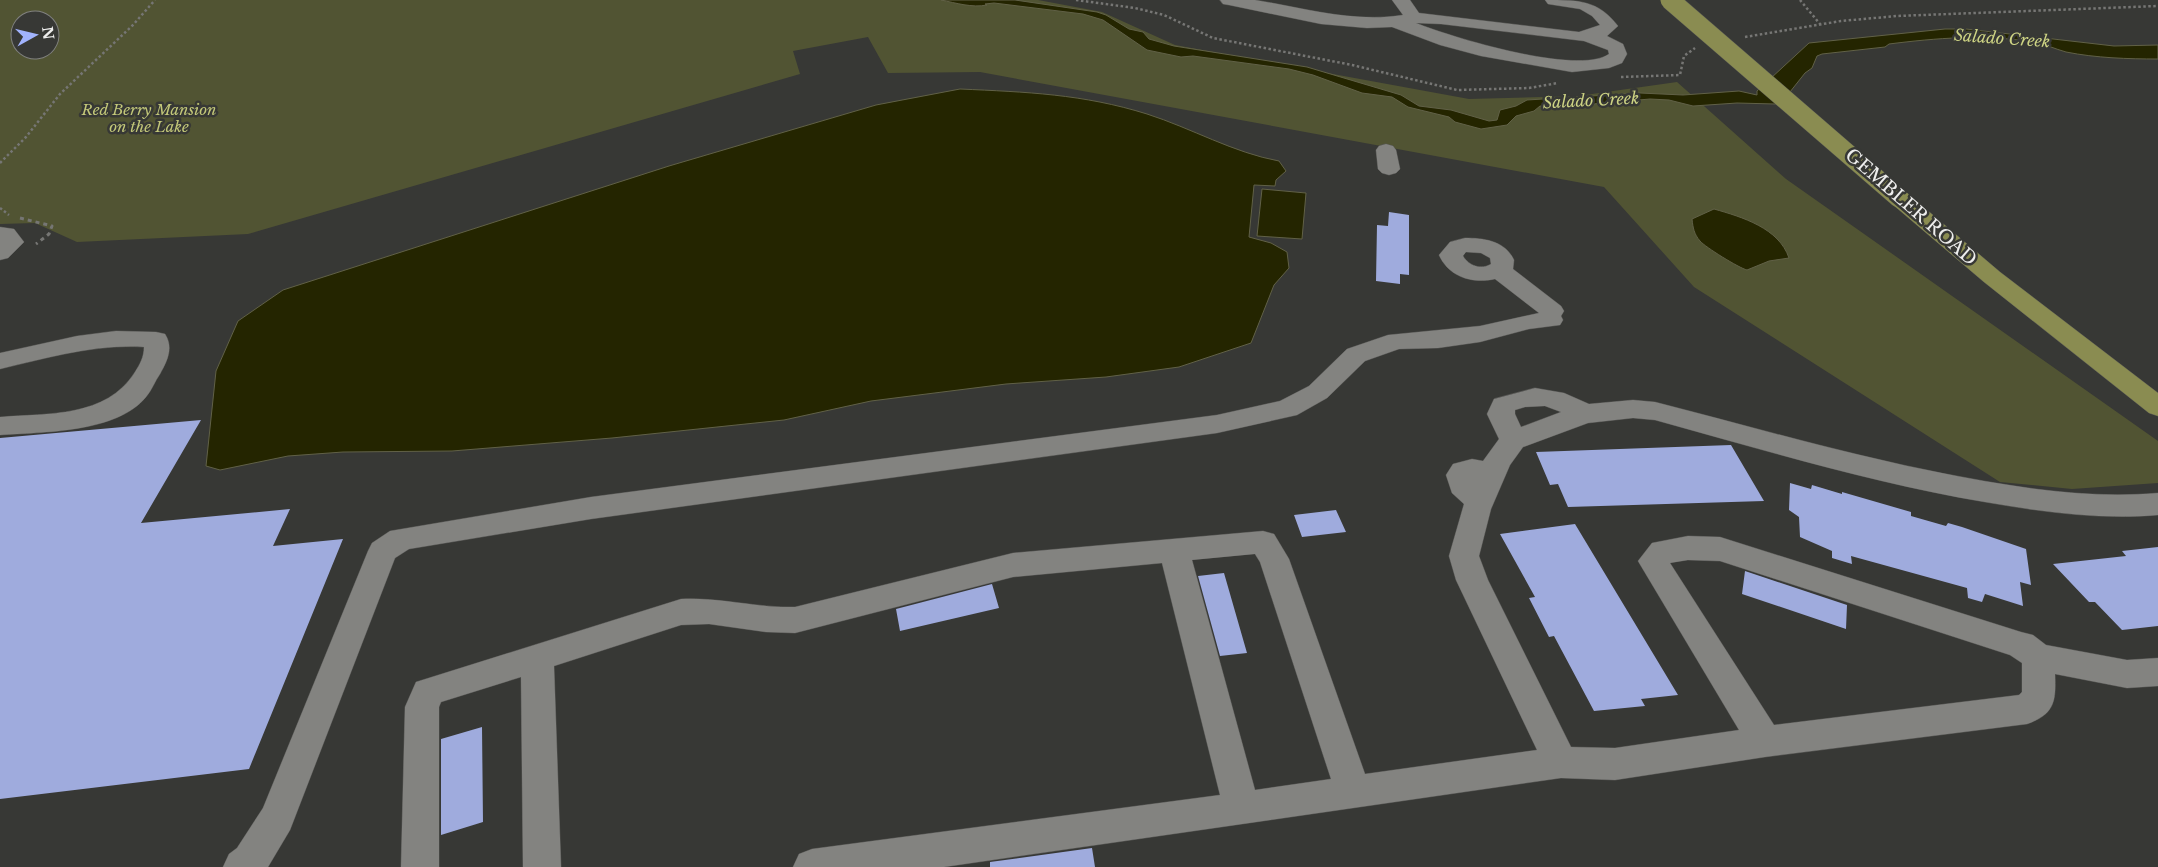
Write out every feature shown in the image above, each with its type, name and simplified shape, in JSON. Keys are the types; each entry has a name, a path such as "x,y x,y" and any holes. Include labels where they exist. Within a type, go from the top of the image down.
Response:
{"main road":[{"name":"GEMBLER ROAD","path":"1670,0 1992,276 2158,407"}],"lane":[{"path":"1229,0 1271,4 1319,19 1356,22 1396,22 1414,18 1441,19 1589,37 1610,43 1617,48 1618,54 1615,59 1602,64 1584,67 1537,61 1446,41 1396,22"},
{"path":"1401,0 1407,0"},
{"path":"1401,0 1414,18"},
{"path":"1554,0 1576,3 1597,10 1605,17 1609,26 1603,32 1589,37"},
{"path":"1338,3 1356,22"},
{"path":"0,234 6,234 13,242 0,253"},
{"path":"242,867 250,861 277,818 383,552 402,539 592,508 1217,424 1287,409 1318,392 1356,355 1397,341 1438,340 1480,334 1551,315 1499,270"},
{"path":"0,361 84,341 138,338 156,340 158,356 137,391 114,407 96,414 67,421 0,426"},
{"path":"1514,440 1501,414 1503,405 1517,398 1537,395 1567,403 1585,414"},
{"path":"1561,762 1469,572 1464,556 1486,487 1497,461 1514,440 1585,414 1633,409 1655,411 1938,485 2057,504 2140,506 2158,504"},
{"path":"420,867 422,707 428,692 680,612 701,609 774,622 795,620 1013,565 1263,542 1274,559 1353,792"},
{"path":"1765,742 1653,561 1663,551 1688,548 1720,549 2021,644 2038,657 2127,674 2158,672"},
{"path":"1174,551 1242,808"},
{"path":"812,867 1561,762 1615,764 1765,742 2027,710 2039,698 2038,657"},
{"path":"537,658 542,867"}],"path":[{"path":"0,162 26,137 60,94 156,0"},
{"path":"1076,0 1135,8 1164,15 1213,38 1352,66 1457,90 1529,88 1563,82"},
{"path":"1800,0 1820,24"},
{"path":"1776,30 1897,16 2158,6"},
{"path":"1614,77 1671,78 1680,75 1682,58"}],"green space":[{"name":"Red Berry Mansion on the Lake","path":"0,0 1038,0 1102,12 1175,45 1469,99 1578,96 1677,82 1786,179 2158,441 2158,483 2072,489 2000,482 1694,287 1604,187 980,72 888,73 868,37 793,51 800,74 248,234 77,242 35,223 0,224"}],"water":[{"name":"Salado Creek","path":"941,0 1015,0 1097,12 1106,15 1129,29 1143,32 1149,39 1174,46 1307,67 1401,95 1419,106 1451,110 1489,121 1497,120 1500,110 1516,106 1527,100 1640,93 1683,95 1739,91 1757,95 1757,91 1809,43 1945,29 1966,29 2114,46 2158,45 2158,59 2089,56 2066,52 2033,42 1997,38 1961,38 1907,42 1889,44 1885,47 1817,56 1812,68 1805,73 1782,102 1775,104 1737,103 1693,106 1669,100 1650,99 1570,106 1540,106 1534,111 1516,116 1507,125 1481,129 1455,122 1449,117 1408,107 1392,97 1362,93 1313,75 1289,69 1193,56 1181,57 1147,50 1103,20 1083,14 994,3 970,6"},
{"path":"960,89 1054,95 1123,107 1147,114 1246,152 1279,161 1286,171 1276,180 1275,186 1254,185 1249,237 1271,243 1287,252 1289,268 1274,285 1251,343 1179,367 1106,377 1006,384 871,401 784,420 612,438 452,451 343,452 288,456 220,470 206,466 216,371 238,321 283,290 669,166 876,105"},
{"path":"1262,189 1306,193 1302,239 1257,236"},
{"path":"1714,209 1747,220 1768,231 1784,248 1789,258 1769,261 1747,270 1715,252 1698,238 1694,231 1692,219"}],"building":[{"path":"1389,212 1409,215 1409,275 1400,274 1400,284 1376,281 1377,225 1388,226"},
{"path":"201,420 141,523 290,509 273,546 343,539 249,769 0,799 0,438"},
{"path":"1731,445 1764,501 1568,507 1558,484 1550,485 1536,452"},
{"path":"1790,483 1811,489 1812,485 1842,494 1842,492 1911,512 1911,516 1946,526 1948,523 1962,527 2026,549 2031,585 2020,582 2023,606 1985,594 1982,602 1968,598 1967,588 1851,556 1852,564 1832,558 1832,551 1800,537 1799,517 1789,510"},
{"path":"1336,510 1346,532 1302,537 1294,515"},
{"path":"1575,524 1678,695 1641,699 1645,706 1594,711 1554,636 1549,637 1529,598 1535,597 1500,534"},
{"path":"2158,547 2158,626 2122,630 2095,602 2089,602 2053,564 2126,556 2122,551"},
{"path":"1745,571 1847,605 1846,629 1742,594"},
{"path":"1224,573 1247,653 1220,656 1198,576"},
{"path":"992,584 999,608 900,631 896,609"},
{"path":"482,727 483,822 441,835 441,739"},
{"path":"1092,848 1095,867 990,867 990,862"}]}
